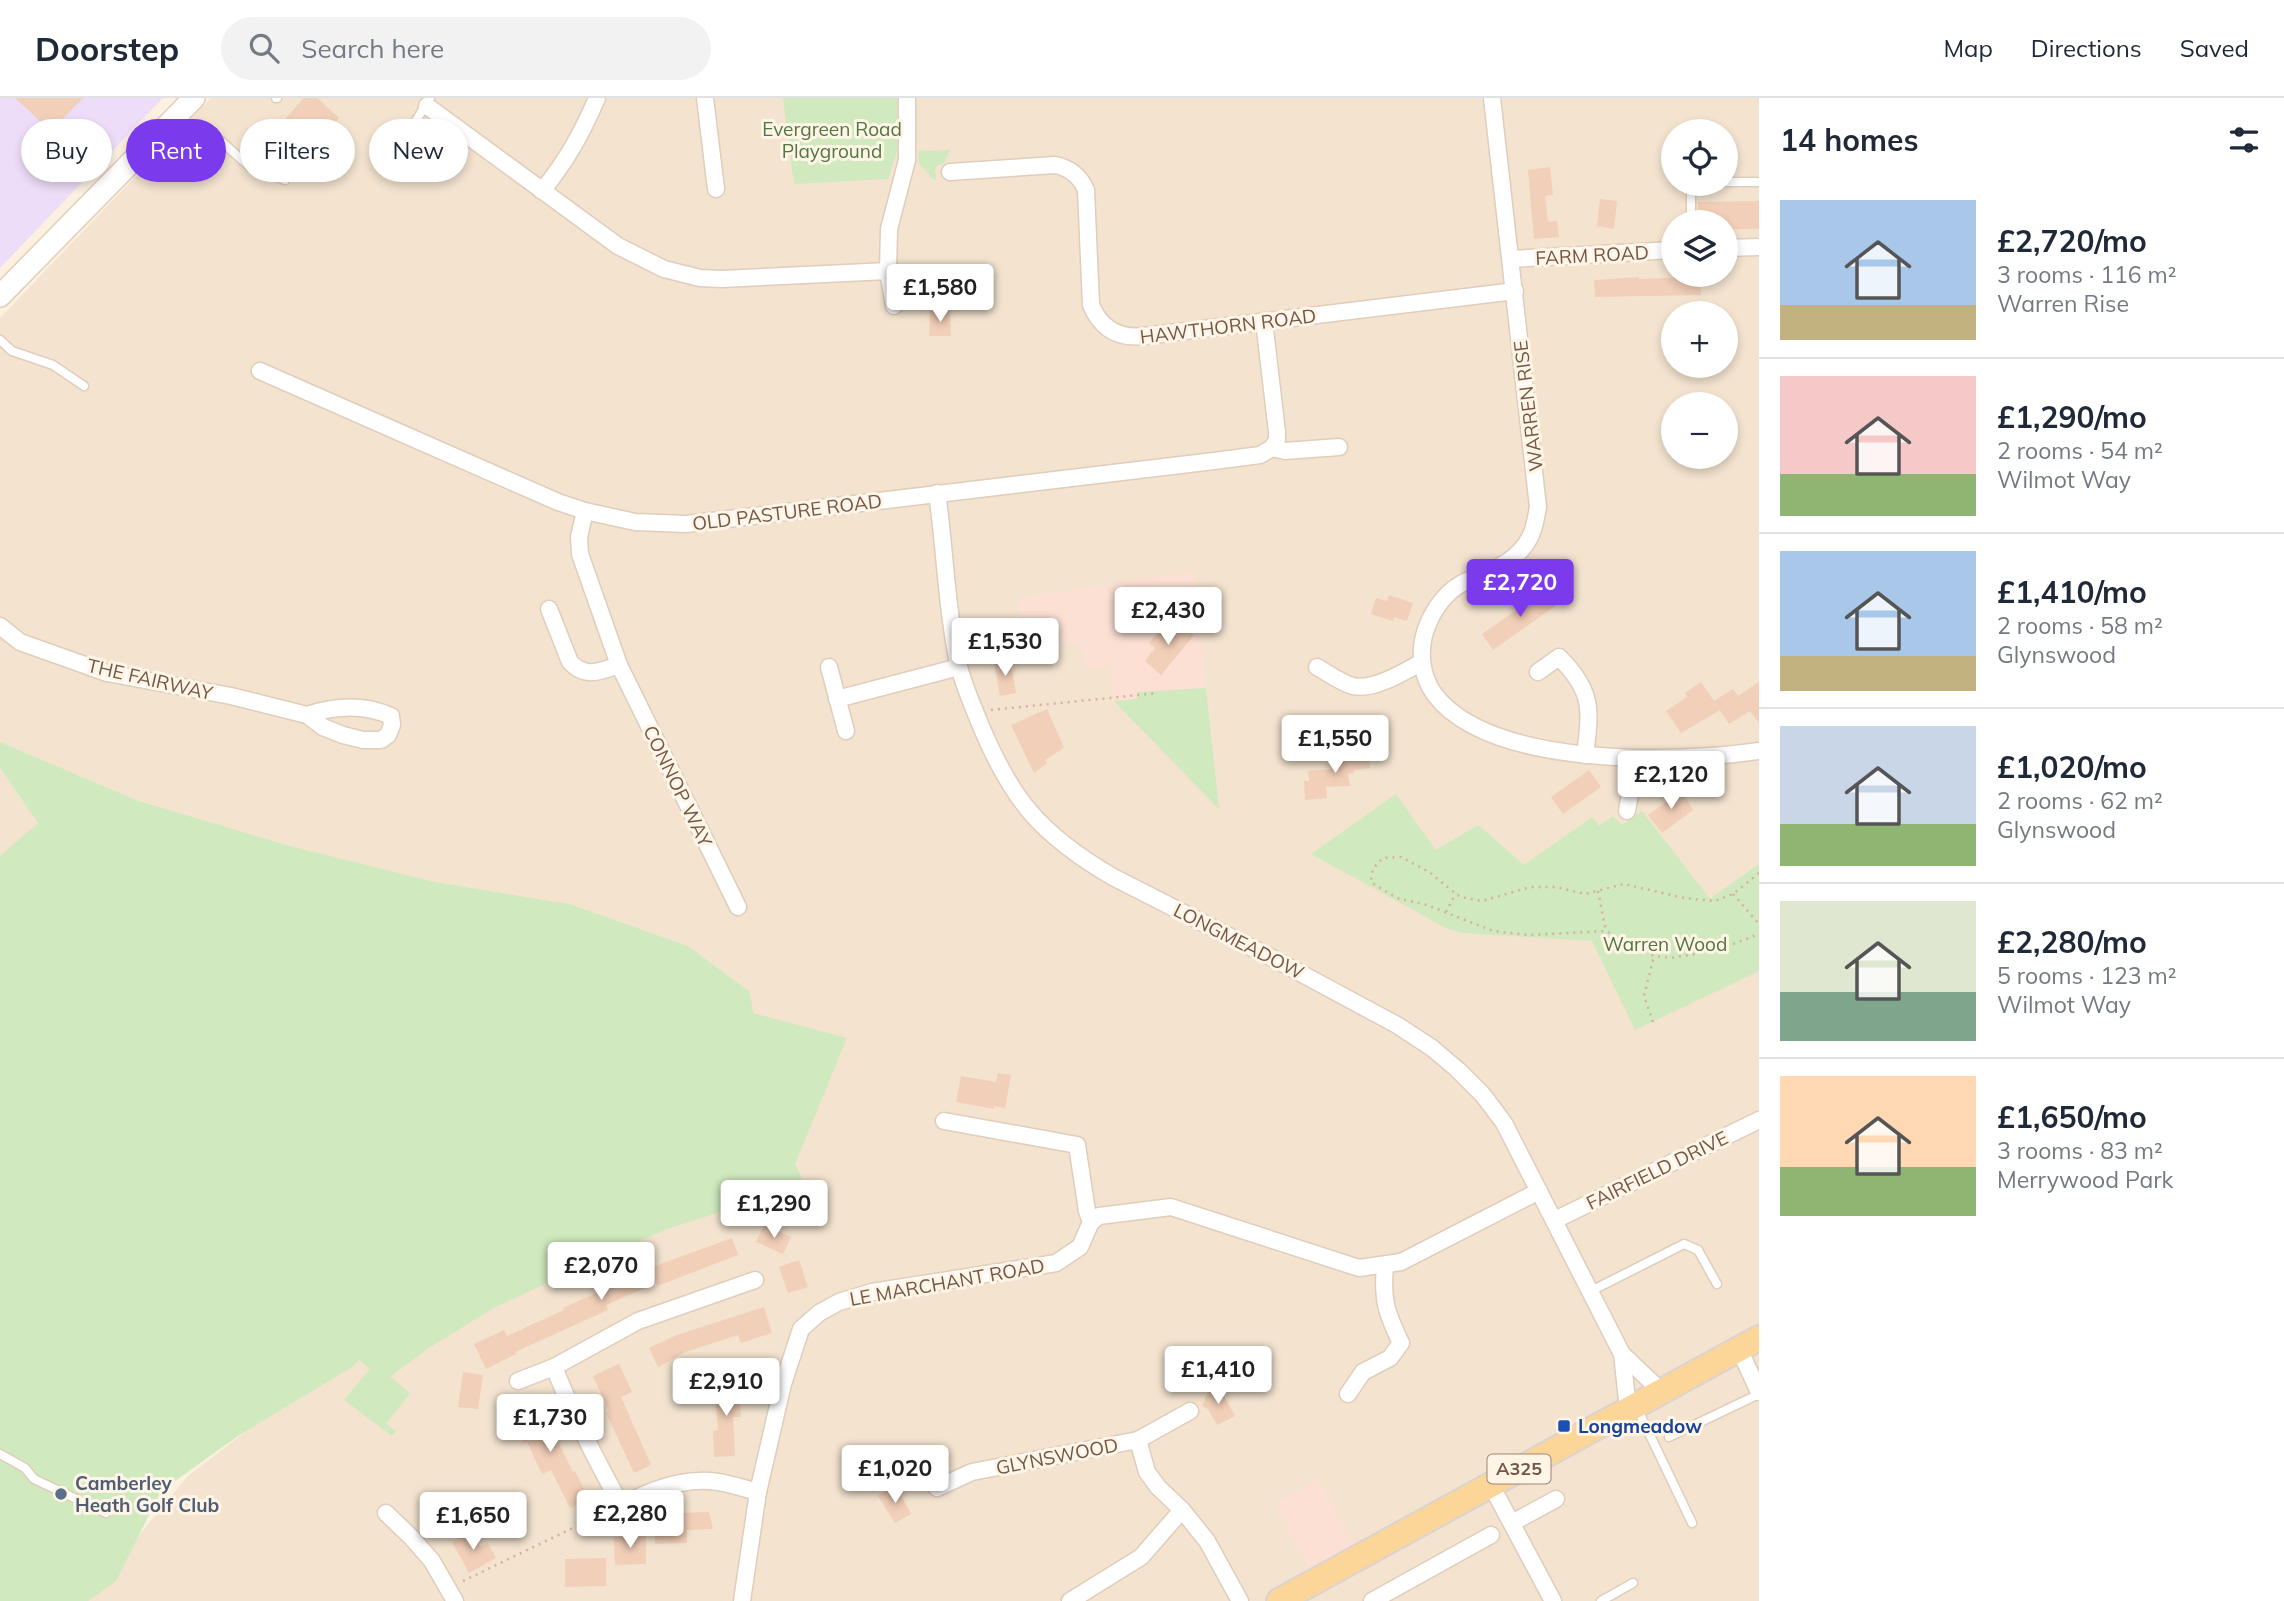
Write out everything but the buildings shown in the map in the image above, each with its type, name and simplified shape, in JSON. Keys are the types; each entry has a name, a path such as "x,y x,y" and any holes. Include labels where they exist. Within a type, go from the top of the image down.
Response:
{"main road":[{"path":"173,119 194,98"},
{"path":"0,296 126,167"},
{"name":"A325","path":"1279,1601 1749,1344"}],"street":[{"path":"542,191 568,158 597,98"},
{"path":"705,98 716,189"},
{"path":"894,306 888,271 891,216 907,160 907,98"},
{"name":"WARREN RISE","path":"1422,662 1428,624 1446,597 1461,584 1509,561 1523,548 1534,526 1538,496 1492,98"},
{"path":"428,102 618,246 640,259 682,275 722,279 888,271"},
{"name":"HAWTHORN ROAD","path":"950,172 1055,165 1069,169 1080,178 1086,190 1091,305 1100,320 1115,334 1136,337 1515,291"},
{"path":"1738,248 1759,247"},
{"name":"FARM ROAD","path":"1512,259 1661,251"},
{"path":"1264,321 1277,432 1277,440 1272,448"},
{"name":"OLD PASTURE ROAD","path":"260,371 530,491 585,511 635,522 686,524 1260,455 1272,448 1285,451 1339,447"},
{"name":"LONGMEADOW","path":"937,493 951,625 959,667 969,698 1000,768 1028,811 1060,843 1113,877 1362,1005 1432,1048 1483,1095 1504,1123 1622,1354"},
{"name":"CONNOP WAY","path":"585,511 579,537 580,554 619,665 738,906"},
{"path":"549,609 570,662 575,668 592,674 619,665"},
{"name":"THE FAIRWAY","path":"0,626 20,642 107,673 231,696 307,715"},
{"path":"1538,672 1559,657 1577,677 1589,705 1590,720 1585,755"},
{"path":"1317,667 1353,686 1369,685 1393,678 1422,662 1426,679 1434,693 1452,712 1471,724 1512,741 1585,755 1679,759 1759,751"},
{"path":"829,667 846,731"},
{"path":"837,699 959,667"},
{"path":"1627,811 1636,758"},
{"name":"FAIRFIELD DRIVE","path":"1555,1220 1759,1120"},
{"path":"944,1121 1077,1145 1091,1222 1099,1216 1171,1207 1359,1268 1401,1262 1539,1191"},
{"name":"LE MARCHANT ROAD","path":"742,1601 758,1492 783,1384 801,1329 819,1313 839,1302 872,1292 1056,1263 1080,1247 1091,1222"},
{"path":"1348,1394 1363,1372 1390,1358 1401,1343 1387,1313 1383,1291 1385,1266"},
{"path":"518,1381 554,1367 638,1321 757,1280"},
{"path":"1749,1344 1759,1393"},
{"path":"1622,1354 1661,1391"},
{"path":"1622,1354 1632,1407"},
{"path":"554,1367 593,1454 621,1505"},
{"name":"GLYNSWOOD","path":"937,1488 972,1472 1138,1440 1190,1411"},
{"name":"GLYNSWOOD","path":"1138,1440 1147,1472 1207,1541 1240,1601"},
{"path":"592,1521 652,1490 697,1480 714,1481 758,1492"},
{"path":"1491,1485 1553,1601"},
{"path":"1512,1523 1556,1499"},
{"path":"1070,1601 1141,1557 1182,1510"},
{"path":"386,1513 432,1561 451,1594"},
{"path":"1372,1601 1491,1535"}],"lane":[{"path":"417,119 428,102"},
{"path":"226,145 240,158"},
{"path":"1738,182 1759,182"},
{"path":"0,340 12,351 53,365 83,386"},
{"path":"1591,1291 1684,1244 1699,1250 1717,1284"},
{"path":"1669,1437 1759,1393"},
{"path":"1632,1407 1692,1523"},
{"path":"0,1454 25,1468 34,1479 106,1513"},
{"path":"1601,1601 1633,1583"}],"path":[{"path":"984,711 1158,693"},
{"path":"1759,873 1733,894 1715,901 1684,898 1625,884 1585,894 1556,887 1530,887 1482,901 1460,897 1430,872 1401,857 1383,858 1374,867 1370,877 1371,883 1397,898 1427,905 1493,931 1529,935 1606,931 1654,956 1671,958 1718,950 1759,934"},
{"path":"1598,891 1606,931"},
{"path":"1445,913 1455,893"},
{"path":"1733,894 1759,924"},
{"path":"1653,1022 1644,996 1654,956"},
{"path":"451,1594 577,1526 592,1521"}],"shaded area":[{"path":"0,98 163,98 143,119 126,119 126,137 112,151 112,119 21,119 21,182 82,182 0,268"},
{"path":"211,98 1759,98 1759,1601 85,1601 187,1477 319,1374 750,992 688,946 570,904 435,882 290,846 139,801 0,742 0,318 130,182 226,182 226,119 191,119"},
{"path":"1195,571 1219,809 1114,701 1109,666 1086,668 1081,643 1061,644 1059,626 1023,628 1018,598"},
{"path":"0,768 38,823 0,856"},
{"path":"1318,1479 1354,1545 1309,1569 1275,1504"}],"green space":[{"name":"Evergreen Road Playground","path":"783,98 897,98 897,152 888,179 794,184"},
{"path":"950,150 944,163 935,167 934,180 919,163 918,151"},
{"path":"1206,688 1219,809 1114,701 1137,699 1137,692"},
{"name":"Camberley Heath Golf Club","path":"0,742 139,801 290,846 435,882 570,904 688,946 750,992 753,1013 847,1038 795,1164 805,1185 667,1229 492,1309 427,1349 390,1377 410,1393 386,1424 396,1431 392,1436 344,1400 370,1369 359,1360 352,1367 238,1436 161,1491 116,1581 88,1601 0,1601 0,856 38,823 0,768"},
{"name":"Warren Wood","path":"1396,794 1436,850 1478,825 1524,865 1592,817 1599,826 1613,816 1622,825 1642,811 1710,899 1759,864 1759,971 1635,1030 1592,941 1462,933 1448,929 1311,854"}],"place":[{"name":"Longmeadow","path":"1564,1426"},
{"name":"Camberley Heath Golf Club","path":"61,1494"}]}
